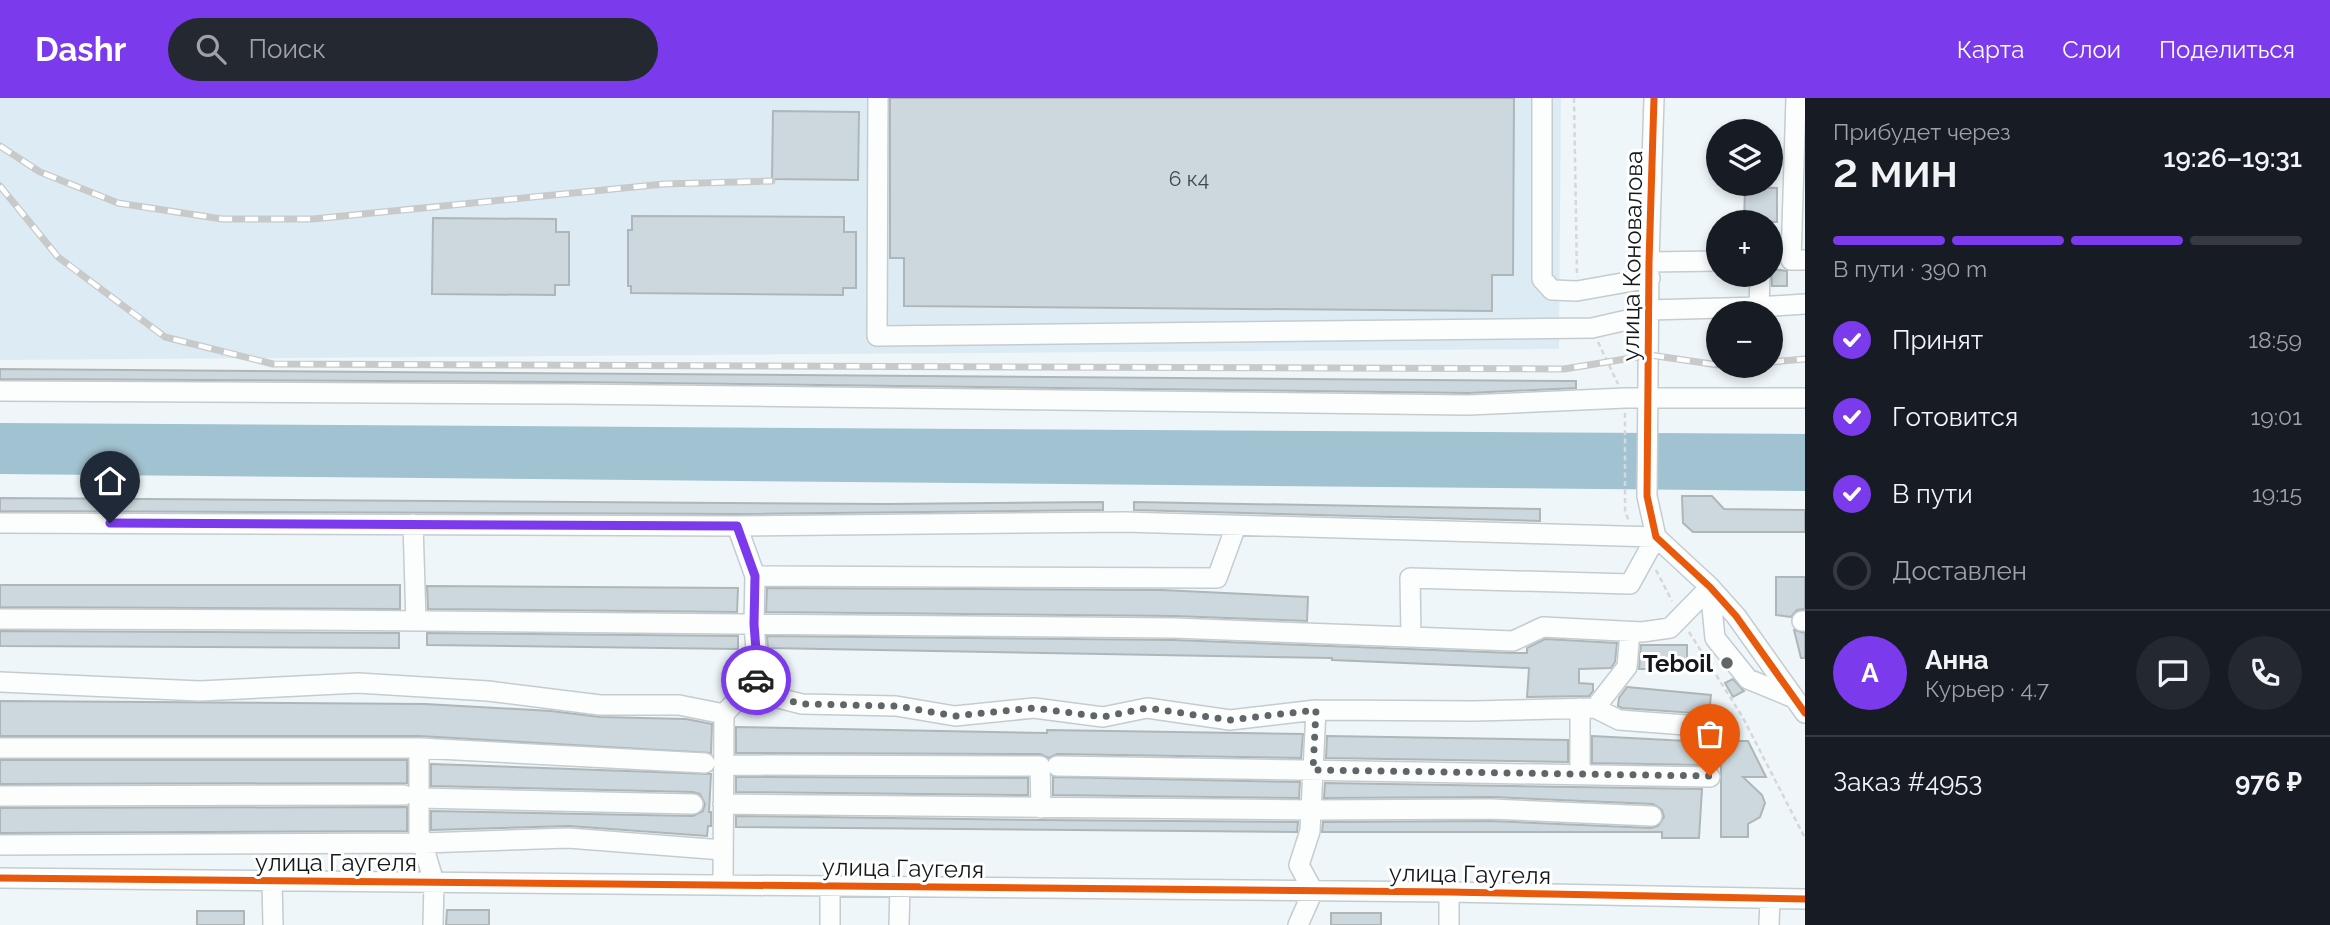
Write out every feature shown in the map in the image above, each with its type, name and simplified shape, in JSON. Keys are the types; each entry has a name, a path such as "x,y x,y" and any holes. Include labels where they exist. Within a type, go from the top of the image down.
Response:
{"street":[{"path":"878,98 877,336 1592,328 1649,312 1706,309"},
{"path":"1542,98 1542,279 1552,290 1577,291 1650,270 1706,263"},
{"name":"улица Коновалова","path":"1647,543 1654,98"},
{"path":"1796,98 1791,260 1805,260"},
{"path":"1783,305 1805,304"},
{"path":"0,391 612,395 1625,408 1805,398"},
{"path":"0,523 737,526 1110,522 1647,543 1710,587 1736,616 1800,706"},
{"path":"413,524 416,621"},
{"path":"723,885 723,804 714,764 724,714 758,677 754,624 755,576 737,526"},
{"path":"755,576 1217,578 1236,526"},
{"path":"1411,637 1410,578 1630,584 1647,543"},
{"path":"0,619 1174,628 1513,641 1543,627 1630,632 1670,628 1710,587"},
{"path":"1710,587 1715,638 1748,679 1800,706"},
{"path":"1580,774 1587,708 1627,667 1630,632"},
{"path":"0,682 200,691 358,683 488,691 600,705 679,705 724,714"},
{"path":"746,690 802,704 897,706 955,716 1034,708 1103,717 1147,708 1230,720 1316,710 1474,711 1587,708 1619,720 1713,727"},
{"path":"1298,925 1313,891 1299,865 1310,831 1316,710"},
{"path":"0,748 419,748 714,764 1040,766 1041,808"},
{"path":"419,748 411,796 434,882 433,925"},
{"path":"1056,765 1710,776"},
{"path":"0,796 411,796 693,804"},
{"path":"723,804 1312,810 1491,809 1652,816"},
{"path":"0,845 424,843 568,838 723,850"},
{"name":"улица Гаугеля","path":"0,878 1449,892 1805,899"},
{"path":"272,881 273,925"},
{"path":"830,886 830,925"},
{"path":"899,925 900,887"},
{"path":"1449,892 1449,925"},
{"path":"1769,925 1770,899"}],"path":[{"path":"1574,98 1577,291"},
{"path":"1592,328 1625,408 1625,512 1647,543 1680,617 1742,716 1805,838"}],"shaded area":[{"path":"0,98 1561,98 1559,349 0,360"}],"water":[{"path":"0,423 1805,434 1805,491 0,474"}],"building":[{"path":"890,98 1514,98 1513,275 1492,275 1492,311 904,306 904,258 890,258"},
{"path":"773,111 859,112 858,180 772,179"},
{"path":"1745,196 1777,196 1777,210 1744,210"},
{"path":"632,216 844,217 844,232 856,232 856,288 843,288 843,295 631,293 631,286 628,286 628,230 632,230"},
{"path":"433,218 556,219 556,232 569,232 569,285 555,285 555,295 432,294"},
{"path":"1783,270 1787,271 1787,286 1783,286"},
{"path":"0,369 1576,381 1576,388 1468,393 571,382 0,379"},
{"path":"1682,496 1712,496 1724,509 1805,510 1805,532 1693,532 1683,523"},
{"path":"0,498 886,504 1103,502 1103,510 737,514 0,511"},
{"path":"1134,502 1540,509 1540,521 1134,510"},
{"path":"1776,577 1805,577 1805,609 1797,610 1791,617 1776,615"},
{"path":"0,585 400,585 400,609 0,607"},
{"path":"427,586 738,588 737,612 428,609"},
{"path":"767,588 1162,590 1308,597 1307,621 1174,616 766,612"},
{"path":"1794,630 1805,633 1805,658 1801,658"},
{"path":"0,631 399,633 399,648 0,646"},
{"path":"427,633 738,636 738,649 427,645"},
{"path":"767,636 1174,640 1513,653 1527,653 1527,648 1545,639 1617,643 1615,662 1611,668 1579,669 1579,683 1593,684 1593,691 1589,696 1527,697 1529,668 1332,658 768,648"},
{"path":"1641,645 1687,645 1687,669 1639,669"},
{"path":"1733,679 1744,691 1733,697 1725,683"},
{"path":"1627,687 1711,695 1709,714 1622,708 1618,706 1619,698"},
{"path":"0,701 425,704 551,711 600,717 686,719 712,724 711,753 419,736 0,736"},
{"path":"736,727 1047,733 1047,730 1303,734 1301,758 1057,754 1049,758 1040,754 736,753"},
{"path":"1327,736 1568,740 1568,762 1326,758"},
{"path":"1592,736 1705,742 1703,765 1592,763"},
{"path":"1721,741 1748,741 1766,777 1743,777 1762,795 1765,803 1760,817 1748,824 1748,837 1721,837"},
{"path":"0,760 407,760 407,783 0,784"},
{"path":"431,764 711,774 711,826 708,826 707,836 569,826 431,830 431,811 693,816 703,811 705,804 700,794 693,792 431,786"},
{"path":"736,777 1028,778 1028,795 736,792"},
{"path":"1053,777 1300,782 1299,798 1053,795"},
{"path":"1325,783 1702,789 1699,838 1662,838 1662,832 1322,832 1323,822 1491,821 1651,828 1658,826 1664,817 1662,810 1653,804 1492,797 1324,798"},
{"path":"407,807 407,831 0,833 0,808"},
{"path":"736,816 1298,822 1297,832 736,827"},
{"path":"447,910 489,910 489,925 446,925"},
{"path":"197,911 244,911 244,925 197,925"},
{"path":"1331,913 1381,913 1381,925 1331,925"}],"railway":[{"path":"0,146 40,172 118,203 222,219 313,219 664,184 772,181"},
{"path":"0,186 58,257 165,337 273,364 1564,369 1650,355 1706,363"},
{"path":"1783,361 1805,359"}],"cycle path":[{"path":"1654,98 1649,262 1647,496 1656,537 1710,587 1736,616 1805,713"},
{"path":"0,878 1449,892 1805,899"}],"way so far":[{"path":"756,680 746,690 802,704 897,706 955,716 1034,708 1103,717 1147,708 1230,720 1316,710 1313,770 1710,776"}],"place":[{"name":"Teboil","path":"1727,663"}],"route":[{"path":"110,523 737,526 755,576 756,680"}]}
